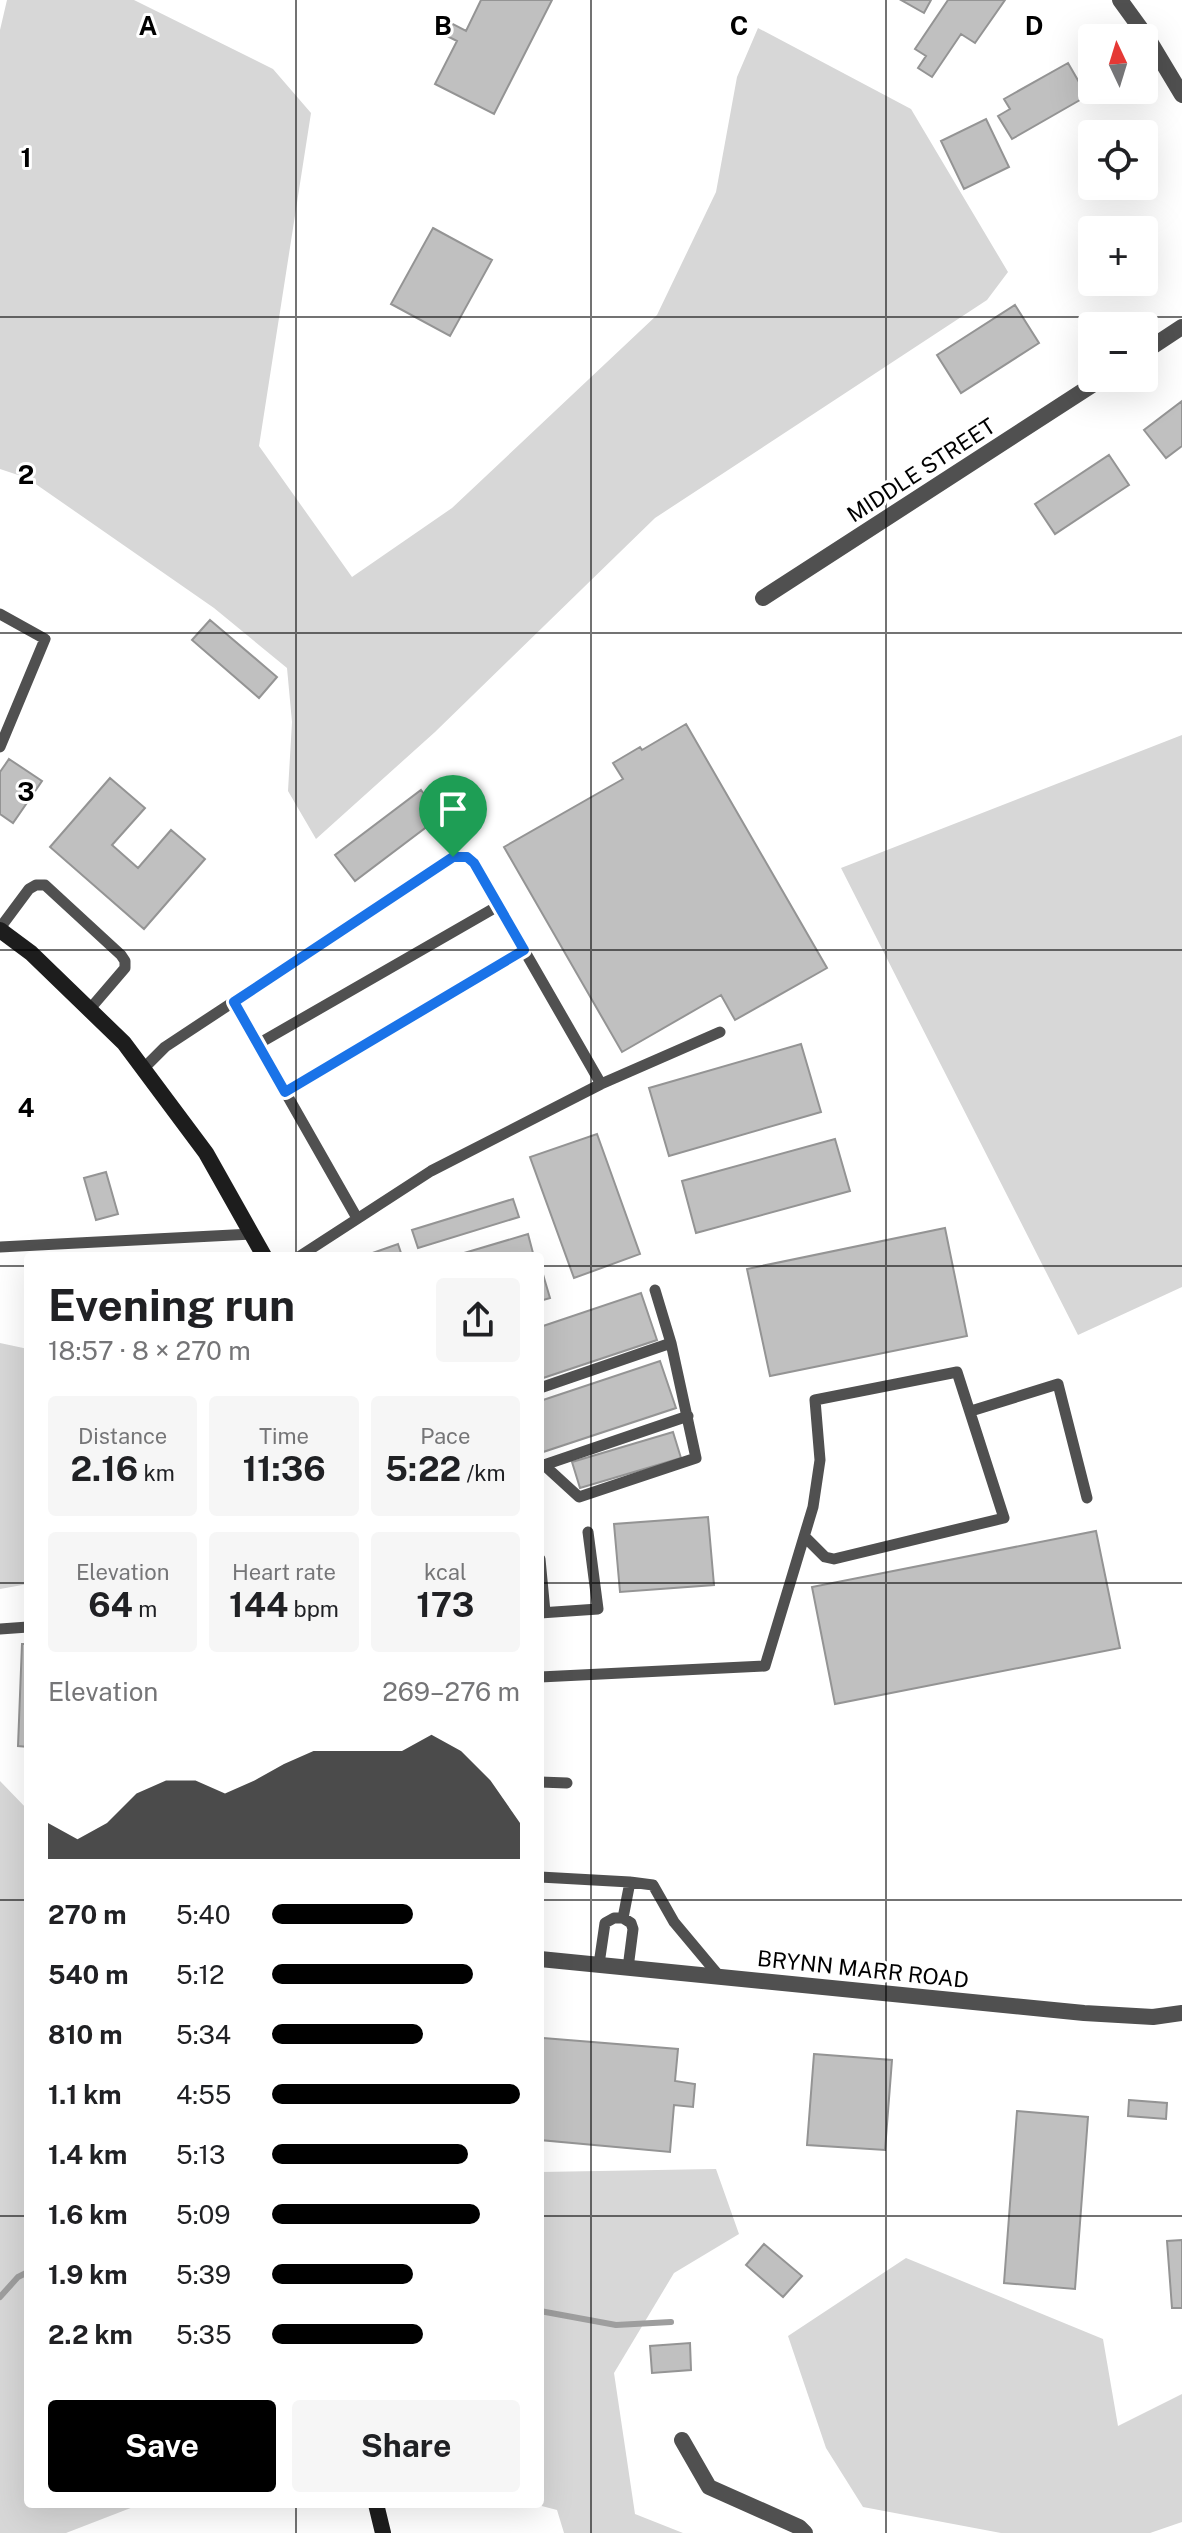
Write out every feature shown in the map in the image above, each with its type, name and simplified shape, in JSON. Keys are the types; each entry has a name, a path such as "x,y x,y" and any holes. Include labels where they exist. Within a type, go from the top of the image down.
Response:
{"main road":[{"path":"0,929 31,953 124,1043 206,1153 262,1252"},
{"path":"377,2508 383,2533"}],"street":[{"path":"1120,0 1149,40 1182,95"},
{"path":"1158,343 1182,327"},
{"name":"MIDDLE STREET","path":"763,598 1081,392"},
{"name":"BRYNN MARR ROAD","path":"544,1959 1084,2013 1153,2017 1182,2013"},
{"path":"682,2440 709,2487 799,2527 805,2533"}],"lane":[{"path":"0,614 45,639 0,747"},
{"path":"143,1069 165,1047 453,857 467,857 474,863 601,1084"},
{"path":"0,929 29,889 45,885 125,961 125,968 89,1010"},
{"path":"258,1044 498,906"},
{"path":"285,1092 524,950"},
{"path":"234,1002 357,1218"},
{"path":"306,1252 431,1171 601,1084 720,1032"},
{"path":"0,1247 252,1234"},
{"path":"544,1468 579,1497 696,1458 671,1343 655,1290"},
{"path":"544,1387 671,1343"},
{"path":"544,1677 765,1666 813,1507 820,1460 815,1400 957,1372 1004,1518 834,1559 825,1557 805,1537"},
{"path":"971,1411 1058,1384 1087,1498"},
{"path":"544,1465 688,1416"},
{"path":"544,1612 598,1609 588,1532"},
{"path":"0,1629 24,1627"},
{"path":"544,1782 567,1783"},
{"path":"544,1877 653,1885 674,1922 720,1977"},
{"path":"623,1918 630,1882"},
{"path":"599,1964 605,1923 614,1918 623,1918 631,1923 633,1929 628,1968"}],"shaded area":[{"path":"7,0 134,0 273,69 311,113 259,446 352,577 452,508 657,315 716,192 737,77 758,28 911,109 1008,272 987,300 655,518 435,732 316,839 288,791 292,722 287,668 214,608 27,478 0,469 0,30"},
{"path":"1182,735 1182,1287 1078,1335 841,868"},
{"path":"0,1343 24,1348 24,1585 0,1589"},
{"path":"0,1781 24,1806 24,2508 131,2508 66,2533 0,2533"},
{"path":"716,2169 739,2234 674,2273 614,2373 635,2514 683,2533 564,2533 557,2510 544,2507 544,2172"},
{"path":"906,2258 1103,2339 1118,2426 1182,2394 1182,2522 1150,2533 1001,2533 863,2507 826,2448 788,2336"}],"building":[{"path":"481,0 552,0 494,114 435,84 457,41 445,35 451,23 466,31"},
{"path":"901,0 931,0 924,13"},
{"path":"948,0 1005,0 975,43 961,34 932,77 918,68 926,56 915,49"},
{"path":"1068,63 1078,80 1078,101 1012,139 998,116 1010,109 1004,99"},
{"path":"986,119 1009,167 964,189 941,141"},
{"path":"433,228 492,260 450,336 391,304"},
{"path":"1015,305 1039,343 961,393 937,355"},
{"path":"1182,401 1182,446 1166,458 1144,430"},
{"path":"1109,455 1129,485 1055,534 1035,504"},
{"path":"210,620 277,677 259,698 192,640"},
{"path":"686,724 827,968 735,1020 721,995 622,1052 504,847 623,779 613,763"},
{"path":"9,759 42,781 13,823 0,814 0,772"},
{"path":"110,778 145,808 112,845 138,868 171,830 205,859 144,929 50,847"},
{"path":"421,790 441,816 355,881 335,855"},
{"path":"801,1044 821,1112 669,1156 649,1088"},
{"path":"597,1134 640,1254 574,1278 530,1157"},
{"path":"835,1139 850,1191 696,1233 682,1181"},
{"path":"106,1172 118,1214 96,1220 84,1178"},
{"path":"513,1199 519,1217 418,1248 412,1230"},
{"path":"945,1228 967,1336 770,1376 747,1269"},
{"path":"528,1234 533,1252 467,1252"},
{"path":"398,1244 401,1252 375,1252"},
{"path":"544,1278 550,1298 544,1300"},
{"path":"641,1293 657,1340 544,1378 544,1326"},
{"path":"660,1361 676,1408 544,1452 544,1400"},
{"path":"673,1432 681,1458 580,1488 572,1462"},
{"path":"708,1517 714,1585 620,1592 614,1524"},
{"path":"1096,1531 1120,1648 835,1704 812,1587"},
{"path":"22,1644 24,1644 24,1747 18,1746"},
{"path":"544,2038 678,2049 675,2081 695,2084 693,2107 674,2105 670,2152 544,2140"},
{"path":"814,2054 892,2060 885,2150 807,2145"},
{"path":"1129,2100 1167,2103 1166,2119 1128,2116"},
{"path":"1017,2111 1088,2117 1075,2289 1004,2283"},
{"path":"1182,2240 1182,2308 1172,2308 1167,2241"},
{"path":"764,2244 802,2276 783,2297 746,2265"},
{"path":"690,2343 691,2370 652,2373 650,2346"}],"waterway":[{"path":"0,2297 24,2274"},
{"path":"544,2312 616,2325 671,2322"}],"route":[{"path":"453,857 467,857 474,863 524,950 285,1092 234,1002 453,857"}]}
